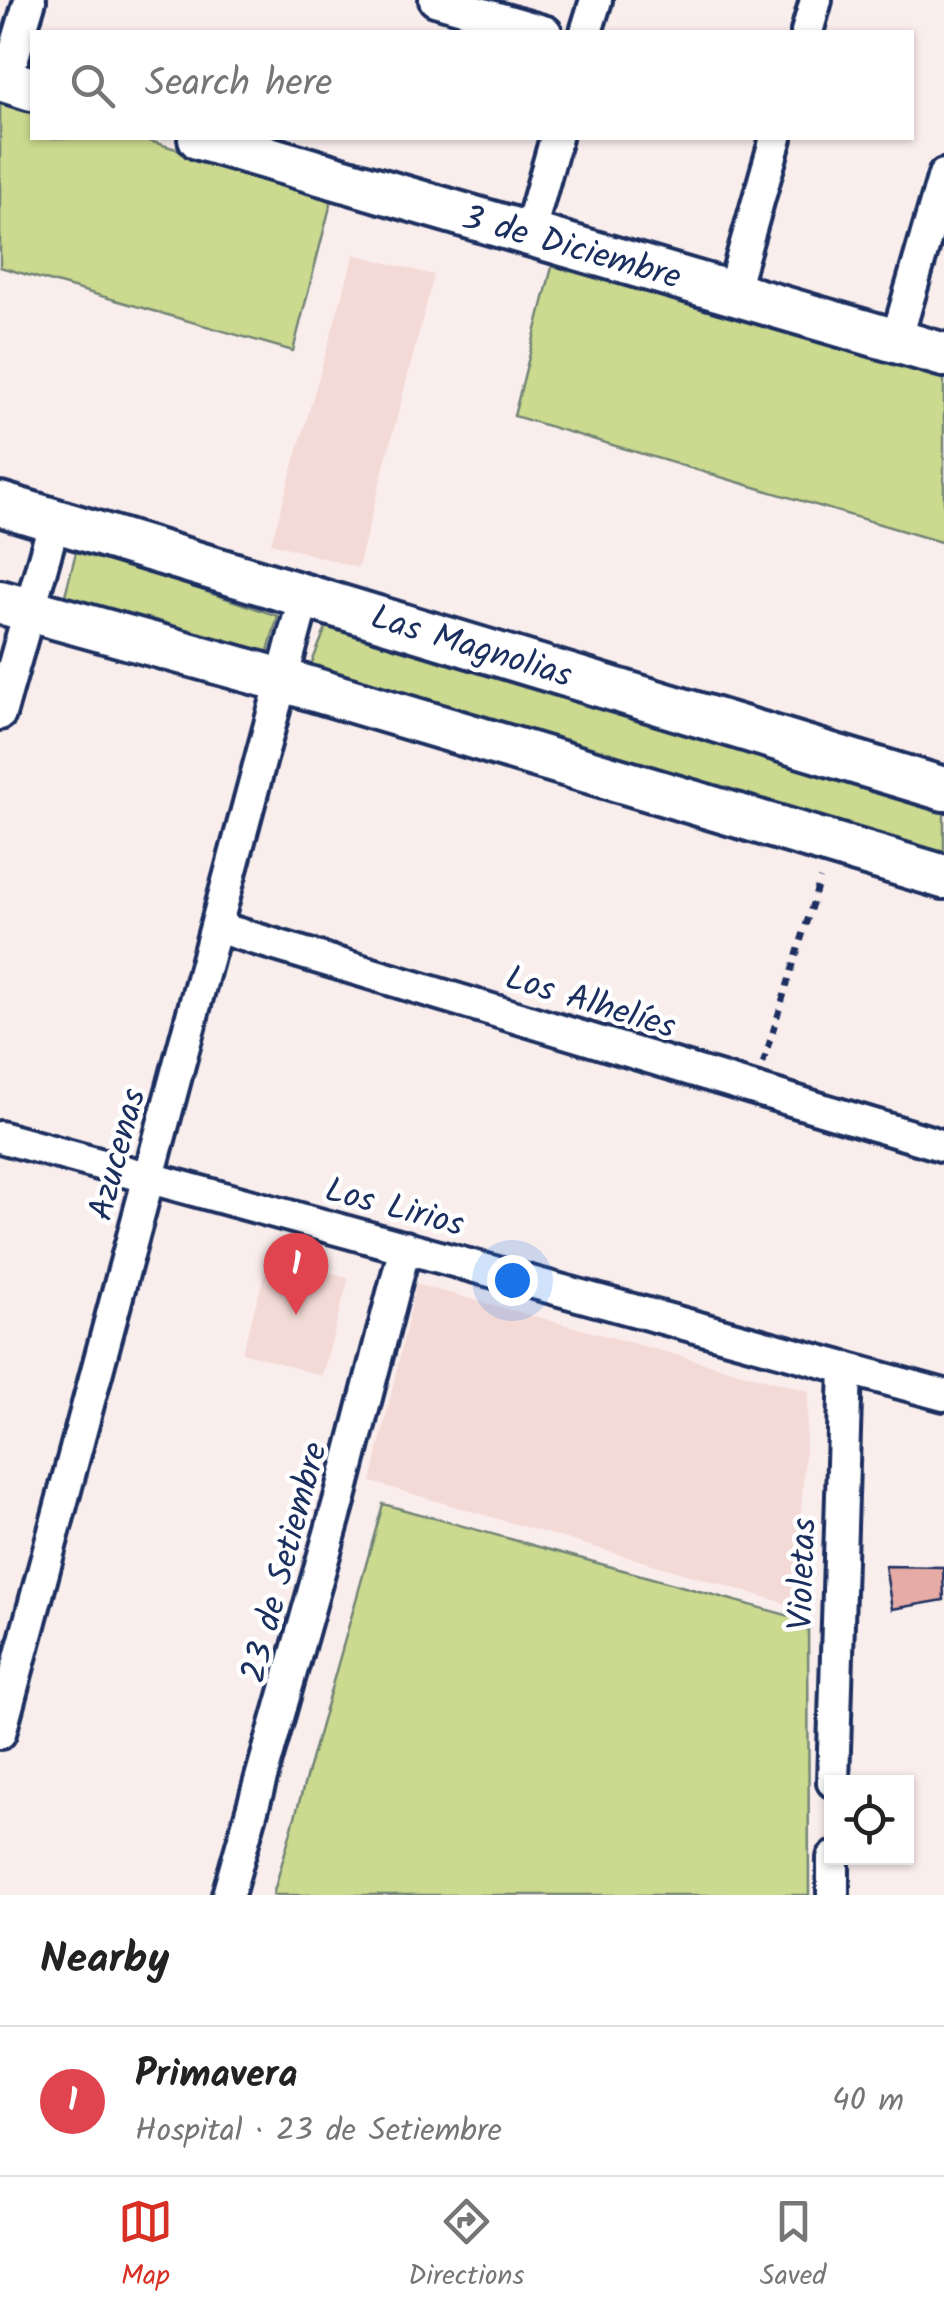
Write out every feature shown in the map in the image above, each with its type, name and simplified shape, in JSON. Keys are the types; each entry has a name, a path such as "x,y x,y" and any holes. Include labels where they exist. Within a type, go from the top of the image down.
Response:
{"street":[{"path":"13,83 30,0"},
{"path":"435,0 539,30"},
{"path":"587,30 596,0"},
{"path":"807,30 816,0"},
{"name":"3 de Diciembre","path":"207,140 944,355"},
{"path":"528,234 555,140"},
{"path":"732,293 775,140"},
{"path":"896,341 944,176"},
{"name":"Las Magnolias","path":"0,504 944,788"},
{"path":"0,714 14,606 55,520"},
{"name":"Azucenas","path":"0,1732 305,594"},
{"path":"14,606 282,680 944,877"},
{"name":"Los Alhelíes","path":"216,927 944,1146"},
{"name":"Los Lirios","path":"0,1137 944,1395"},
{"name":"23 de Setiembre","path":"228,1895 340,1498 405,1248"},
{"name":"Violetas","path":"834,1775 846,1368"},
{"path":"832,1895 833,1865"}],"path":[{"path":"754,1090 830,844"}],"shaded area":[{"path":"354,254 434,275 358,568 271,543"},
{"path":"270,1255 349,1278 322,1376 242,1352"},
{"path":"416,1284 809,1391 795,1606 371,1482"}],"green space":[{"path":"0,97 30,105 30,140 146,140 333,195 293,351 0,267"},
{"path":"554,259 944,374 944,543 514,416"},
{"path":"77,548 278,616 264,665 64,599"},
{"path":"327,625 560,691 944,813 944,858 309,670"},
{"path":"383,1504 808,1621 809,1895 273,1895"}],"building":[{"path":"885,1566 943,1567 944,1600 892,1609"}],"place":[{"name":"Primavera","path":"296,1315"}]}
